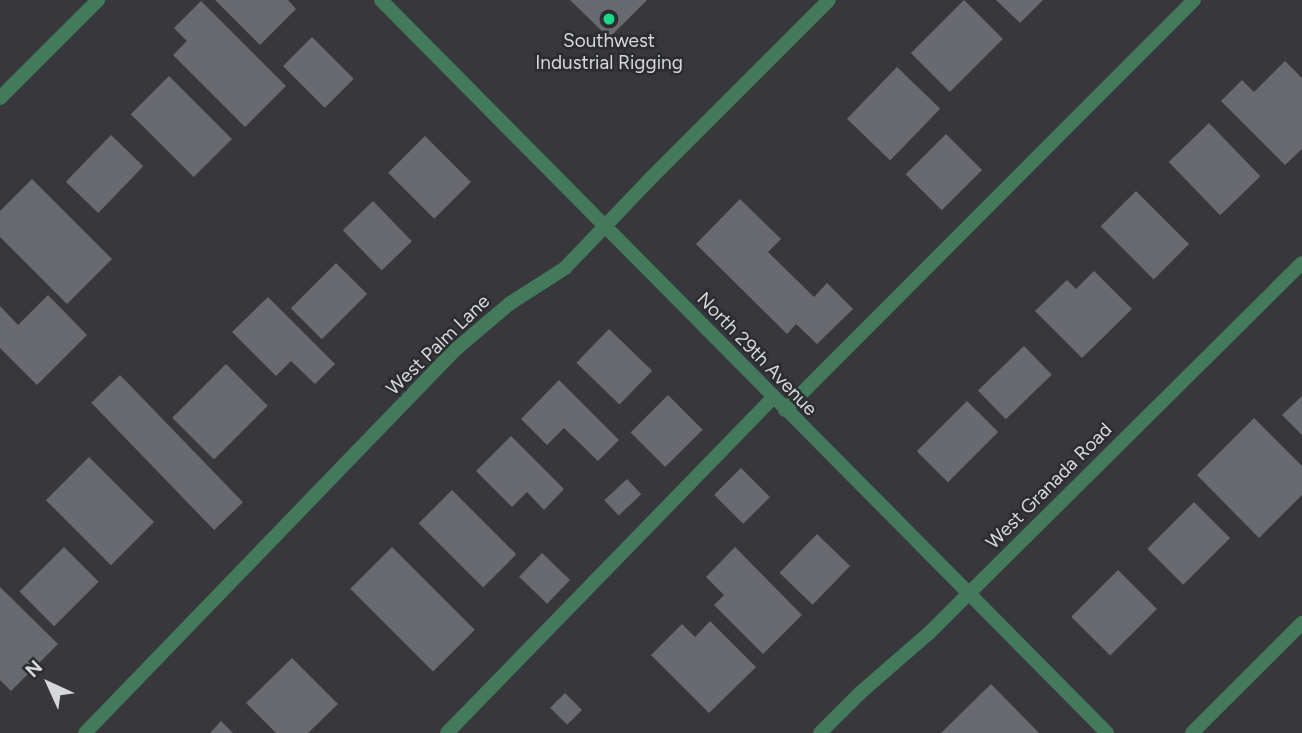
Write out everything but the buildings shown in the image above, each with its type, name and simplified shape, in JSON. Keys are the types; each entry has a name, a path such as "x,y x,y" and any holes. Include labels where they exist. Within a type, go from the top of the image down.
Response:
{"street":[{"path":"0,98 98,0"},
{"name":"North 29th Avenue","path":"381,0 1107,733"},
{"name":"West Palm Lane","path":"85,733 456,350 509,304 565,268 829,0"},
{"path":"785,410 1194,0"},
{"name":"West Granada Road","path":"820,733 968,593 1302,263"},
{"path":"447,733 773,398"},
{"path":"1192,733 1302,623"}],"place":[{"name":"Southwest Industrial Rigging","path":"609,19"}]}
